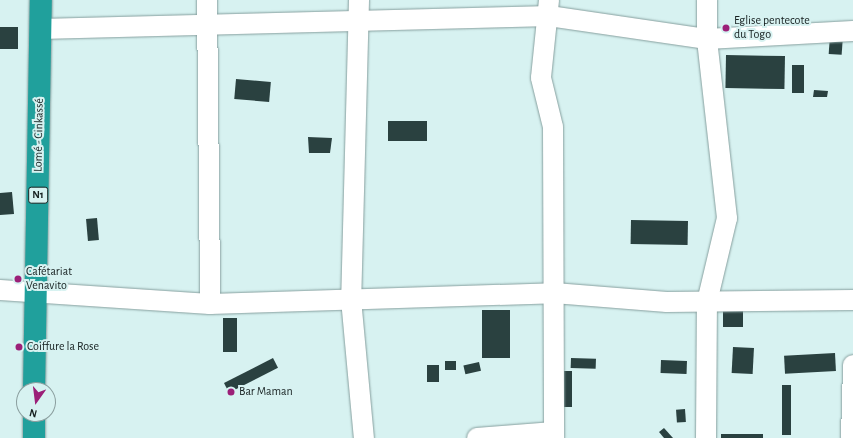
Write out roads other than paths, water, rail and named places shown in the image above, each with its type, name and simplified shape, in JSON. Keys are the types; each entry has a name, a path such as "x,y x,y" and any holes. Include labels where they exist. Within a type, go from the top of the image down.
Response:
{"highway":[{"name":"Lomé - Cinkassé","path":"34,382 41,0"},
{"path":"34,422 34,438"}],"street":[{"path":"207,0 205,22 210,304"},
{"path":"706,438 707,302 727,218 707,39 707,0"},
{"path":"40,29 205,22 359,9 549,8 707,39 853,31"},
{"path":"477,438 554,435 553,127 541,78 549,8"},
{"path":"359,9 351,299 364,438"},
{"path":"0,290 36,291 210,304 554,293 707,302 853,300"},
{"path":"851,438 853,365"}],"place":[{"name":"Eglise pentecote du Togo","path":"726,28"},
{"name":"Cafétariat Venavito","path":"18,279"},
{"name":"Coiffure la Rose","path":"19,347"},
{"name":"Bar Maman","path":"231,392"}]}
